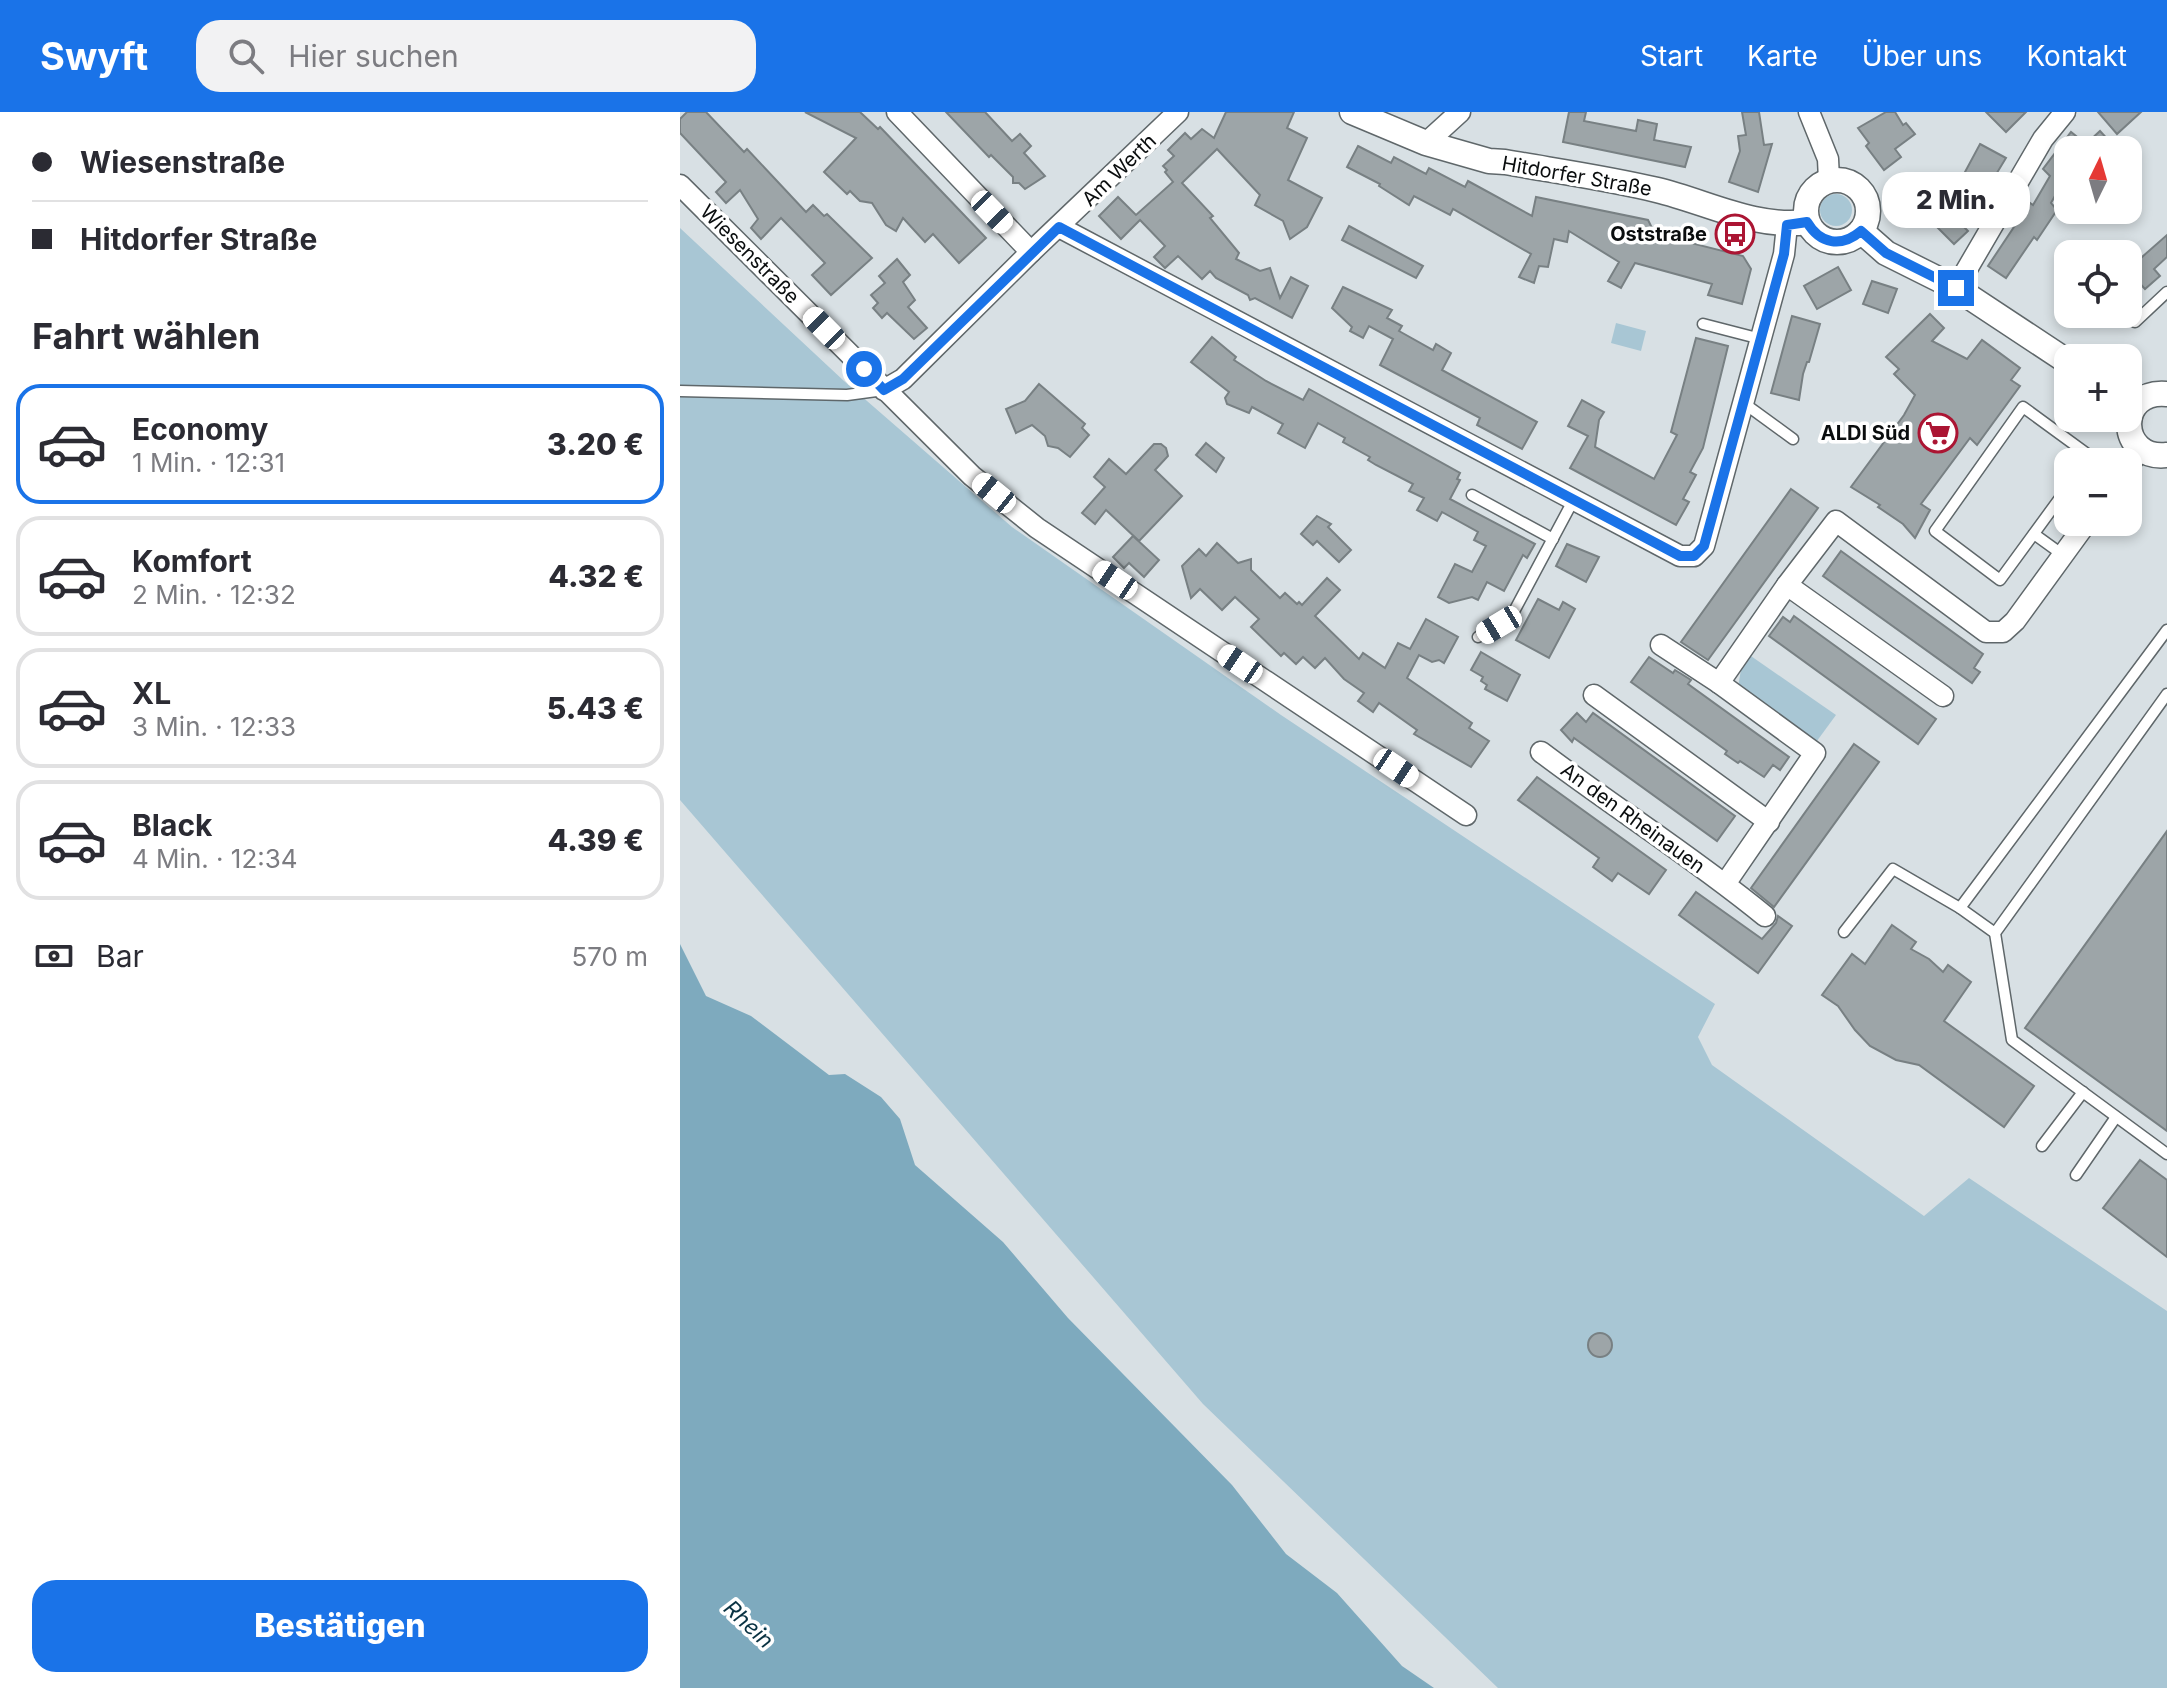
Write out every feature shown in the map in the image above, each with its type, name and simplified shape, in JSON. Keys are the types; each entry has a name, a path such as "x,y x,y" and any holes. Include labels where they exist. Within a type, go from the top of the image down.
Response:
{"street":[{"path":"897,112 1031,252"},
{"name":"Am Werth","path":"884,390 903,379 1178,112"},
{"name":"Hitdorfer Straße","path":"1352,112 1426,143 1489,161 1657,190 1756,220 1797,223"},
{"path":"1426,143 1460,112"},
{"path":"1809,112 1828,159 1829,180"},
{"path":"1956,288 2043,139 2065,112"},
{"path":"1059,227 1680,556 1694,556 1704,546 1784,254 1808,196 1817,185 1843,179 1855,184 1864,194 1868,207 1867,220 1861,231 1842,242 1831,242 1797,223"},
{"name":"Wiesenstraße","path":"680,185 972,476 1037,528 1466,815"},
{"path":"1861,231 1886,253 1956,288 2054,353"},
{"path":"2142,398 2154,393 2167,394"},
{"path":"2142,456 2167,455"},
{"path":"1719,683 1836,521 1986,632 2003,632 2015,621 2077,536"},
{"path":"1787,585 1943,696"},
{"name":"An den Rheinauen","path":"1661,645 1815,753 1725,884"},
{"path":"1594,695 1769,822"},
{"name":"An den Rheinauen","path":"1541,752 1765,916"}],"lane":[{"path":"2142,315 2167,292"},
{"path":"1703,324 1761,339"},
{"path":"680,391 847,395 884,390"},
{"path":"1745,404 1793,439"},
{"path":"2054,506 2000,580 1935,531 2023,407 2079,448"},
{"path":"1472,495 1553,539"},
{"path":"1478,637 1511,617 1574,499"},
{"path":"2034,534 2063,555"},
{"path":"1960,908 2167,630"},
{"path":"2167,694 1995,933 2012,1040 2167,1154"},
{"path":"1844,932 1893,869 1960,908 1995,933"},
{"path":"2042,1146 2083,1092"},
{"path":"2076,1175 2116,1117"}],"shaded area":[{"path":"1836,194 1847,199 1852,210 1847,221 1836,226 1825,221 1820,210 1825,199"},
{"path":"680,228 844,381 1012,527 1281,715 1715,1004 1698,1037 1712,1065 1924,1216 1969,1178 2167,1311 2167,1688 1498,1688 1203,1404 680,800"},
{"path":"1616,323 1646,331 1641,351 1611,343"},
{"path":"1748,654 1836,715 1814,745 1738,687 1742,664"}],"water":[{"name":"Rhein","path":"680,944 706,996 751,1016 829,1075 845,1074 881,1097 900,1119 915,1165 1003,1242 1068,1318 1232,1485 1286,1554 1337,1593 1402,1666 1434,1688 680,1688"}],"building":[{"path":"687,112 706,112 744,152 747,149 806,212 813,205 824,216 827,214 872,258 831,295 812,275 825,263 781,218 761,239 751,228 758,219 740,190 726,203 716,192 726,182 680,133 680,119"},
{"path":"805,112 860,112 878,129 880,127 986,238 959,263 933,234 925,242 903,218 896,231 886,225 872,203 860,201 850,191 847,194 824,172 856,138"},
{"path":"946,112 985,112 1012,141 1020,134 1031,146 1024,153 1045,176 1025,189 1019,183 1013,183 1013,177"},
{"path":"1226,112 1294,112 1287,128 1307,138 1288,180 1322,198 1307,227 1290,239 1283,221 1255,205 1260,195 1217,149 1182,183 1213,216 1210,218 1239,253 1236,259 1260,271 1270,268 1280,298 1291,277 1308,286 1292,318 1255,298 1250,300 1248,295 1216,278 1210,271 1202,279 1178,256 1165,268 1154,257 1165,246 1140,220 1121,239 1099,216 1118,197 1136,215 1173,182 1163,166 1174,156 1168,150 1185,133 1191,139 1202,129 1214,138"},
{"path":"1569,112 1586,112 1584,121 1636,131 1638,120 1657,124 1654,140 1691,147 1685,167 1563,142"},
{"path":"1742,112 1759,112 1764,145 1772,144 1758,192 1729,182 1740,151 1738,136 1746,135"},
{"path":"1886,112 1895,112 1903,125 1906,123 1915,134 1895,149 1901,157 1884,170 1866,146 1869,143 1858,128"},
{"path":"1986,112 2026,112 2006,132"},
{"path":"2098,112 2141,112 2117,134"},
{"path":"1980,144 2006,158 1964,227 1968,231 1954,244 1929,219 1962,187 1958,185"},
{"path":"1358,146 1391,163 1394,157 1426,174 1429,168 1465,187 1468,181 1532,216 1536,197 1648,220 1655,234 1743,256 1751,269 1742,304 1708,295 1712,284 1635,263 1621,288 1608,281 1619,262 1569,231 1567,242 1554,239 1548,267 1539,266 1534,283 1519,277 1531,254 1453,209 1450,215 1414,196 1409,205 1380,184 1347,167"},
{"path":"2054,154 2054,198 2051,203 2054,214 2006,278 1988,266 2030,203 2033,205 2050,176 2043,169"},
{"path":"1349,226 1423,266 1416,278 1342,240"},
{"path":"2167,235 2167,257 2154,269 2160,276 2145,289 2142,286 2142,257"},
{"path":"897,259 910,275 903,282 915,300 908,307 927,328 914,339 887,313 882,318 873,308 878,303 871,295 885,283 879,276"},
{"path":"1838,267 1851,290 1817,309 1804,286"},
{"path":"1872,281 1897,289 1888,313 1863,304"},
{"path":"1343,287 1392,310 1387,318 1402,326 1399,331 1433,350 1436,344 1451,353 1442,370 1537,422 1522,449 1477,425 1480,418 1380,365 1393,339 1369,326 1363,338 1350,331 1352,327 1332,308"},
{"name":"ALDI Süd","path":"1930,314 1944,328 1932,341 1967,359 1982,340 2020,368 2011,380 2020,386 1977,445 1970,438 1921,504 1930,510 1915,538 1903,524 1878,507 1880,505 1851,487 1915,395 1894,374 1899,369 1886,357"},
{"path":"1792,316 1820,324 1803,374 1799,400 1771,393"},
{"path":"1212,337 1236,357 1234,360 1266,381 1303,400 1309,389 1460,473 1457,479 1460,480 1450,499 1535,544 1527,558 1523,555 1504,591 1487,582 1478,600 1472,597 1449,603 1438,597 1455,564 1472,572 1486,546 1474,540 1478,532 1442,512 1437,521 1417,510 1424,498 1409,491 1413,484 1368,460 1370,457 1343,442 1345,438 1318,423 1305,448 1278,433 1283,424 1252,407 1249,413 1227,404 1225,398 1229,392 1191,362"},
{"path":"1696,338 1728,346 1703,448 1690,472 1696,475 1683,499 1689,502 1676,525 1570,468 1588,436 1568,426 1582,400 1604,412 1599,420 1595,447 1654,479 1677,435 1671,432"},
{"path":"1039,384 1085,424 1082,428 1089,435 1070,457 1058,448 1048,446 1045,436 1032,425 1016,433 1006,409 1025,401"},
{"path":"1206,443 1224,458 1216,472 1196,455"},
{"path":"1154,444 1166,448 1168,456 1155,470 1182,496 1139,541 1106,510 1095,524 1082,513 1105,487 1094,477 1109,459 1126,474"},
{"path":"1791,489 1818,508 1708,660 1681,642"},
{"path":"1317,516 1331,524 1328,527 1351,550 1339,562 1317,541 1313,545 1301,534"},
{"path":"1133,536 1159,560 1144,577 1129,563 1124,568 1113,557"},
{"path":"1217,543 1238,563 1251,559 1251,570 1280,598 1285,593 1297,604 1302,605 1327,578 1340,590 1315,616 1359,659 1363,653 1385,668 1398,643 1410,649 1426,619 1458,637 1444,663 1439,660 1432,662 1419,655 1407,678 1472,723 1469,728 1489,741 1471,767 1414,734 1417,730 1379,703 1373,712 1358,701 1364,693 1344,679 1325,658 1315,668 1303,657 1296,664 1284,653 1281,656 1251,627 1259,619 1235,597 1222,610 1200,589 1191,598 1182,566 1199,549 1206,556"},
{"path":"1567,544 1599,557 1586,582 1556,566"},
{"path":"1841,551 1983,654 1974,668 1980,672 1972,683 1823,576"},
{"path":"1538,599 1559,610 1563,602 1575,609 1549,658 1516,640"},
{"path":"1794,616 1936,719 1918,744 1769,636 1783,617 1790,622"},
{"path":"1481,652 1520,675 1507,701 1485,689 1487,685 1481,681 1483,677 1471,670"},
{"path":"1649,657 1673,673 1675,670 1691,680 1688,684 1789,757 1780,770 1773,765 1764,777 1740,761 1738,763 1725,754 1727,751 1631,682"},
{"path":"1577,713 1586,722 1593,713 1735,816 1717,841 1574,738 1572,742 1561,730"},
{"path":"1854,744 1879,762 1774,907 1751,888"},
{"path":"1537,777 1666,870 1649,894 1618,873 1612,881 1593,867 1599,858 1518,800"},
{"path":"2167,831 2167,1131 2025,1028"},
{"path":"1696,892 1762,939 1778,916 1792,926 1758,973 1679,915"},
{"path":"1892,925 1916,942 1911,949 1943,972 1948,965 1971,982 1944,1021 2034,1086 2004,1127 1919,1065 1896,1060 1870,1046 1838,1006 1822,995 1852,954 1865,964"},
{"path":"2140,1160 2167,1180 2167,1257 2103,1208"},
{"path":"1600,1333 1608,1337 1612,1345 1608,1353 1600,1357 1592,1353 1588,1345 1592,1337"}],"place":[{"name":"Oststraße","path":"1735,234"},
{"name":"ALDI Süd","path":"1938,433"}],"route":[{"path":"864,369 884,390 903,379 1059,227 1680,556 1694,556 1704,546 1736,435 1784,254 1787,225 1807,222 1812,231 1831,242 1842,242 1861,231 1886,253 1956,288"}]}
